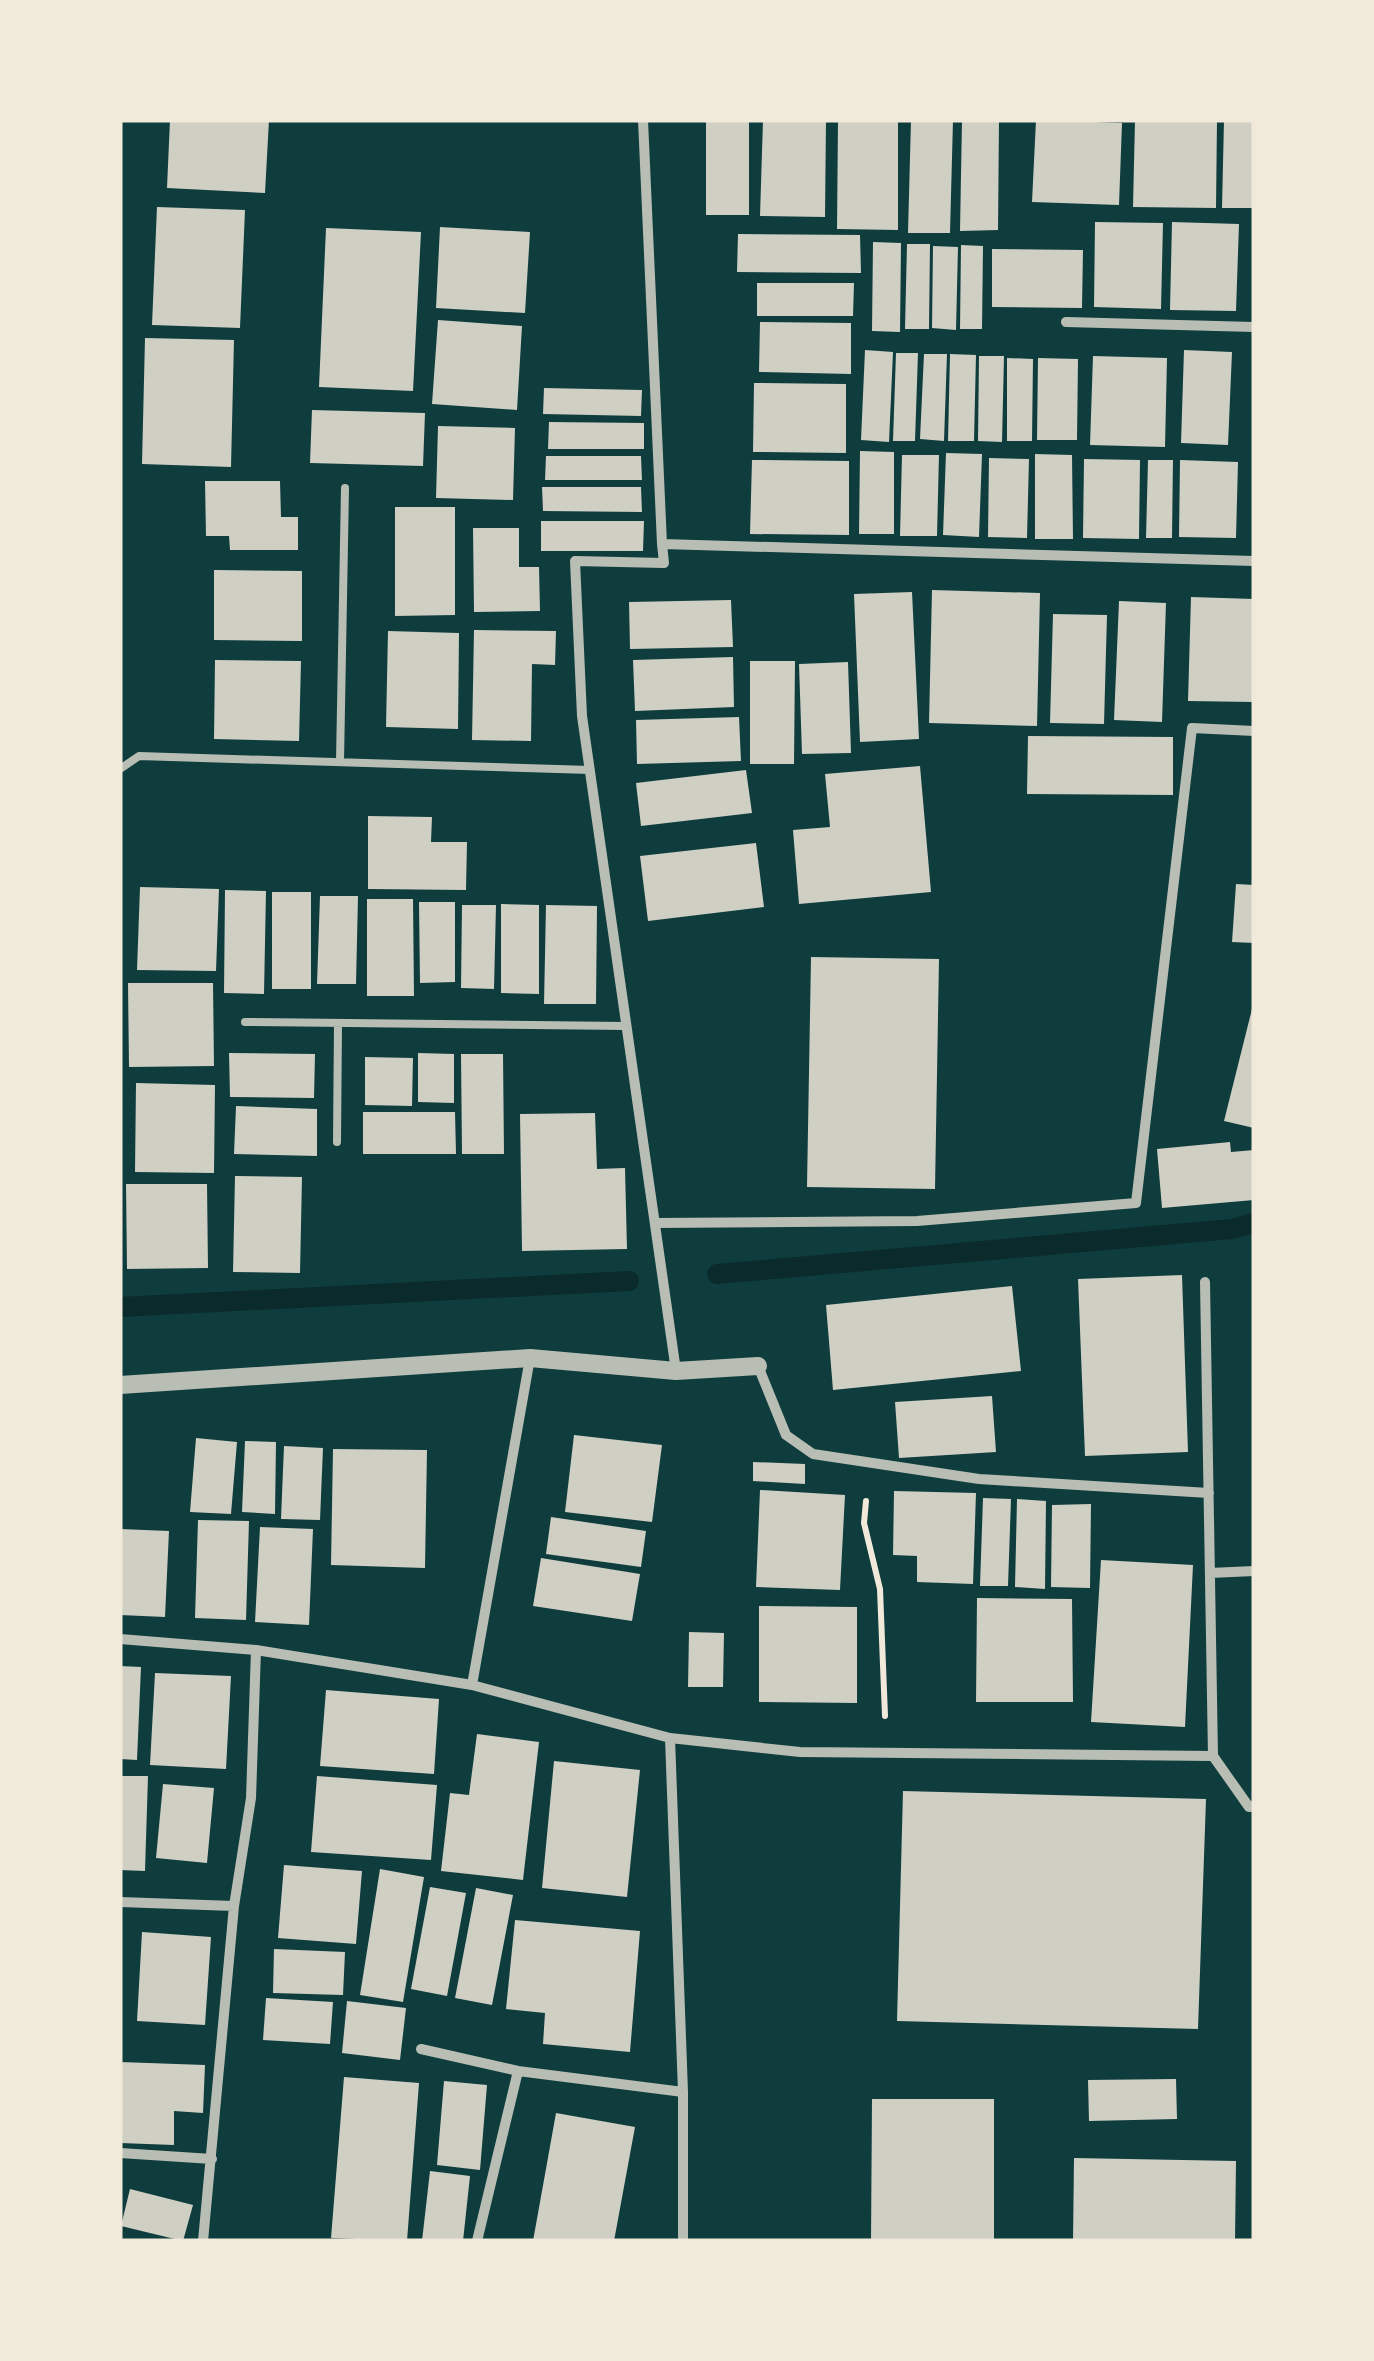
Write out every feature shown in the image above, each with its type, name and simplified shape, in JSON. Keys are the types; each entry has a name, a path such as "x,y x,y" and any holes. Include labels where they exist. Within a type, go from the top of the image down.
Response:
{"street":[{"path":"643,120 664,563 575,561 582,716 676,1371"},
{"path":"1066,322 1254,327"},
{"path":"662,544 1254,561"},
{"path":"655,1223 918,1221 1136,1203 1192,728 1254,731"},
{"path":"1204,1282 1213,1756 1252,1809"},
{"path":"472,1684 530,1358"},
{"path":"120,1385 530,1358 676,1371 758,1366 786,1435 813,1454 978,1480 1209,1492"},
{"path":"1210,1574 1254,1571"},
{"path":"120,1639 256,1650 472,1684 670,1738 800,1752 1213,1756"},
{"path":"203,2241 234,1906 251,1798 256,1650"},
{"path":"670,1738 683,2092 683,2241"},
{"path":"120,1902 234,1906"},
{"path":"421,2049 518,2071 683,2092"},
{"path":"477,2241 518,2071"},
{"path":"120,2153 212,2159"}],"lane":[{"path":"340,762 345,488"},
{"path":"120,769 139,756 590,770"},
{"path":"246,1022 626,1026"},
{"path":"337,1142 338,1023"}],"path":[{"path":"868,1462 864,1523 880,1589 887,1752"}],"building":[{"path":"170,120 269,120 265,193 167,188"},
{"path":"706,120 749,120 749,215 706,215"},
{"path":"763,120 826,120 825,217 760,216"},
{"path":"838,120 898,120 898,230 837,229"},
{"path":"911,120 953,120 950,233 908,233"},
{"path":"962,120 999,120 998,230 960,231"},
{"path":"1036,120 1122,123 1119,205 1032,202"},
{"path":"1135,120 1217,120 1216,208 1133,207"},
{"path":"1224,120 1254,120 1252,208 1222,208"},
{"path":"157,207 245,210 240,328 152,325"},
{"path":"1095,222 1163,223 1161,309 1094,307"},
{"path":"1172,222 1239,224 1236,311 1170,310"},
{"path":"440,227 530,232 525,313 436,308"},
{"path":"326,228 421,232 413,391 319,387"},
{"path":"738,234 860,235 861,273 737,272"},
{"path":"873,242 901,243 900,332 872,331"},
{"path":"907,244 930,244 929,329 905,329"},
{"path":"961,245 983,246 982,329 960,329"},
{"path":"933,246 958,247 956,330 932,328"},
{"path":"992,249 1083,250 1082,308 992,307"},
{"path":"757,283 854,283 853,316 757,316"},
{"path":"438,320 522,326 517,410 432,404"},
{"path":"760,322 851,323 851,374 759,372"},
{"path":"145,338 234,340 231,467 142,464"},
{"path":"865,350 893,352 889,442 861,440"},
{"path":"1184,350 1232,352 1228,445 1181,443"},
{"path":"896,353 918,353 915,441 893,441"},
{"path":"924,354 947,354 944,441 920,439"},
{"path":"950,354 976,355 974,441 948,441"},
{"path":"979,356 1004,356 1002,442 978,441"},
{"path":"1093,356 1167,358 1165,447 1090,445"},
{"path":"1007,358 1033,359 1032,441 1007,441"},
{"path":"1038,358 1078,359 1077,440 1037,440"},
{"path":"754,383 846,384 846,453 753,452"},
{"path":"544,388 642,390 641,416 543,414"},
{"path":"312,410 425,413 423,466 310,463"},
{"path":"549,422 644,423 644,449 548,449"},
{"path":"438,426 515,428 513,500 436,498"},
{"path":"860,451 894,452 894,534 859,534"},
{"path":"946,453 982,454 979,537 943,535"},
{"path":"1035,454 1072,455 1073,539 1035,539"},
{"path":"902,455 939,455 937,536 900,536"},
{"path":"546,456 641,456 642,480 545,480"},
{"path":"989,458 1029,459 1027,538 988,537"},
{"path":"1084,459 1140,460 1139,539 1083,538"},
{"path":"752,460 849,461 849,535 750,534"},
{"path":"1148,460 1173,460 1172,538 1146,538"},
{"path":"1180,460 1238,462 1236,538 1179,537"},
{"path":"205,481 280,481 281,517 298,517 298,550 230,550 229,536 206,536"},
{"path":"542,487 641,487 642,512 543,511"},
{"path":"395,507 455,507 455,615 395,616"},
{"path":"541,521 644,521 643,551 541,551"},
{"path":"473,528 519,528 519,567 539,567 540,611 474,612"},
{"path":"214,570 302,571 302,641 214,640"},
{"path":"932,590 1040,593 1037,726 929,723"},
{"path":"912,592 919,739 860,742 854,594"},
{"path":"1191,597 1254,599 1254,702 1188,701"},
{"path":"731,600 733,647 630,649 629,602"},
{"path":"1119,601 1166,603 1162,722 1114,720"},
{"path":"1053,614 1107,615 1104,724 1050,723"},
{"path":"474,630 556,631 555,665 532,664 531,741 472,740"},
{"path":"388,631 459,633 458,729 386,727"},
{"path":"733,657 734,707 635,711 633,660"},
{"path":"215,660 301,661 299,741 214,739"},
{"path":"750,661 795,661 794,764 750,764"},
{"path":"848,662 851,753 802,754 799,664"},
{"path":"739,717 741,761 637,764 636,720"},
{"path":"1028,736 1173,737 1173,795 1027,794"},
{"path":"920,766 931,892 799,904 793,830 830,827 825,774"},
{"path":"746,770 752,813 641,826 636,783"},
{"path":"368,816 432,817 431,842 467,842 466,890 368,889"},
{"path":"756,843 764,907 648,921 640,856"},
{"path":"1236,884 1254,885 1254,943 1232,942"},
{"path":"140,887 219,889 216,971 137,970"},
{"path":"225,890 266,891 264,994 224,993"},
{"path":"272,892 311,892 311,989 272,989"},
{"path":"320,896 358,896 356,984 317,984"},
{"path":"367,899 413,899 414,996 367,996"},
{"path":"419,902 455,902 455,982 420,983"},
{"path":"501,904 539,905 539,994 501,993"},
{"path":"462,905 496,905 494,989 461,988"},
{"path":"546,905 597,906 596,1004 544,1004"},
{"path":"811,957 939,959 935,1189 807,1187"},
{"path":"128,983 213,983 214,1066 129,1067"},
{"path":"1254,1005 1254,1128 1224,1121"},
{"path":"229,1053 315,1054 314,1098 230,1097"},
{"path":"418,1053 454,1054 454,1103 418,1102"},
{"path":"461,1054 503,1054 504,1154 462,1154"},
{"path":"365,1057 413,1058 412,1106 365,1105"},
{"path":"136,1083 215,1085 214,1173 135,1172"},
{"path":"236,1106 317,1109 317,1156 234,1154"},
{"path":"363,1112 455,1112 456,1154 363,1154"},
{"path":"595,1113 597,1169 625,1168 627,1249 522,1251 520,1114"},
{"path":"1230,1142 1231,1152 1254,1150 1254,1200 1162,1208 1157,1149"},
{"path":"235,1176 302,1177 300,1273 233,1272"},
{"path":"126,1184 207,1184 208,1268 127,1269"},
{"path":"1182,1275 1188,1452 1085,1456 1078,1279"},
{"path":"1012,1286 1021,1371 833,1390 826,1305"},
{"path":"992,1396 996,1452 899,1458 895,1402"},
{"path":"574,1435 662,1445 652,1522 565,1512"},
{"path":"196,1438 237,1442 231,1514 190,1512"},
{"path":"245,1441 276,1442 275,1514 242,1512"},
{"path":"284,1446 323,1448 320,1520 281,1519"},
{"path":"333,1449 427,1450 425,1568 331,1565"},
{"path":"753,1462 805,1464 805,1484 753,1481"},
{"path":"760,1490 845,1495 840,1590 756,1587"},
{"path":"894,1491 976,1493 973,1584 917,1582 917,1556 893,1555"},
{"path":"983,1498 1011,1499 1008,1586 980,1586"},
{"path":"1017,1499 1046,1501 1045,1589 1015,1587"},
{"path":"1091,1504 1090,1588 1051,1587 1052,1505"},
{"path":"551,1517 646,1531 641,1567 546,1554"},
{"path":"198,1520 249,1521 246,1620 195,1618"},
{"path":"260,1527 313,1529 309,1625 255,1622"},
{"path":"120,1529 169,1531 165,1617 120,1615"},
{"path":"541,1558 640,1574 632,1621 533,1606"},
{"path":"1101,1560 1193,1565 1185,1727 1091,1722"},
{"path":"977,1598 1072,1599 1073,1702 976,1702"},
{"path":"759,1606 857,1607 857,1703 759,1702"},
{"path":"689,1632 724,1633 723,1687 688,1687"},
{"path":"120,1666 141,1667 137,1760 120,1759"},
{"path":"155,1673 231,1676 226,1769 150,1765"},
{"path":"326,1690 439,1699 434,1774 320,1766"},
{"path":"477,1734 539,1742 523,1880 441,1871 450,1793 469,1795"},
{"path":"554,1761 640,1770 627,1897 542,1888"},
{"path":"120,1776 148,1776 145,1871 120,1870"},
{"path":"317,1776 437,1785 431,1860 311,1852"},
{"path":"163,1784 214,1788 207,1863 156,1858"},
{"path":"903,1791 1206,1799 1198,2029 897,2021"},
{"path":"284,1865 362,1871 356,1944 278,1938"},
{"path":"380,1869 424,1877 403,2002 360,1995"},
{"path":"430,1887 466,1893 447,1996 411,1989"},
{"path":"476,1888 513,1895 492,2005 455,1998"},
{"path":"515,1920 640,1931 630,2052 543,2044 545,2013 506,2009"},
{"path":"142,1932 211,1937 205,2025 137,2021"},
{"path":"274,1949 345,1952 343,1995 273,1993"},
{"path":"266,1998 333,2002 330,2044 263,2040"},
{"path":"347,2001 406,2008 400,2060 342,2053"},
{"path":"120,2062 205,2065 203,2113 174,2111 174,2145 120,2143"},
{"path":"344,2077 419,2083 407,2241 331,2238"},
{"path":"1176,2079 1177,2119 1089,2121 1088,2080"},
{"path":"444,2081 487,2085 480,2170 437,2165"},
{"path":"872,2099 994,2099 994,2241 871,2241"},
{"path":"556,2113 635,2127 614,2241 533,2241"},
{"path":"1074,2158 1236,2161 1235,2241 1073,2241"},
{"path":"430,2171 470,2176 463,2241 422,2241"},
{"path":"130,2189 193,2205 183,2241 121,2226"}],"waterway":[{"path":"717,1274 1232,1229 1254,1223"},
{"path":"120,1307 629,1281"}]}
